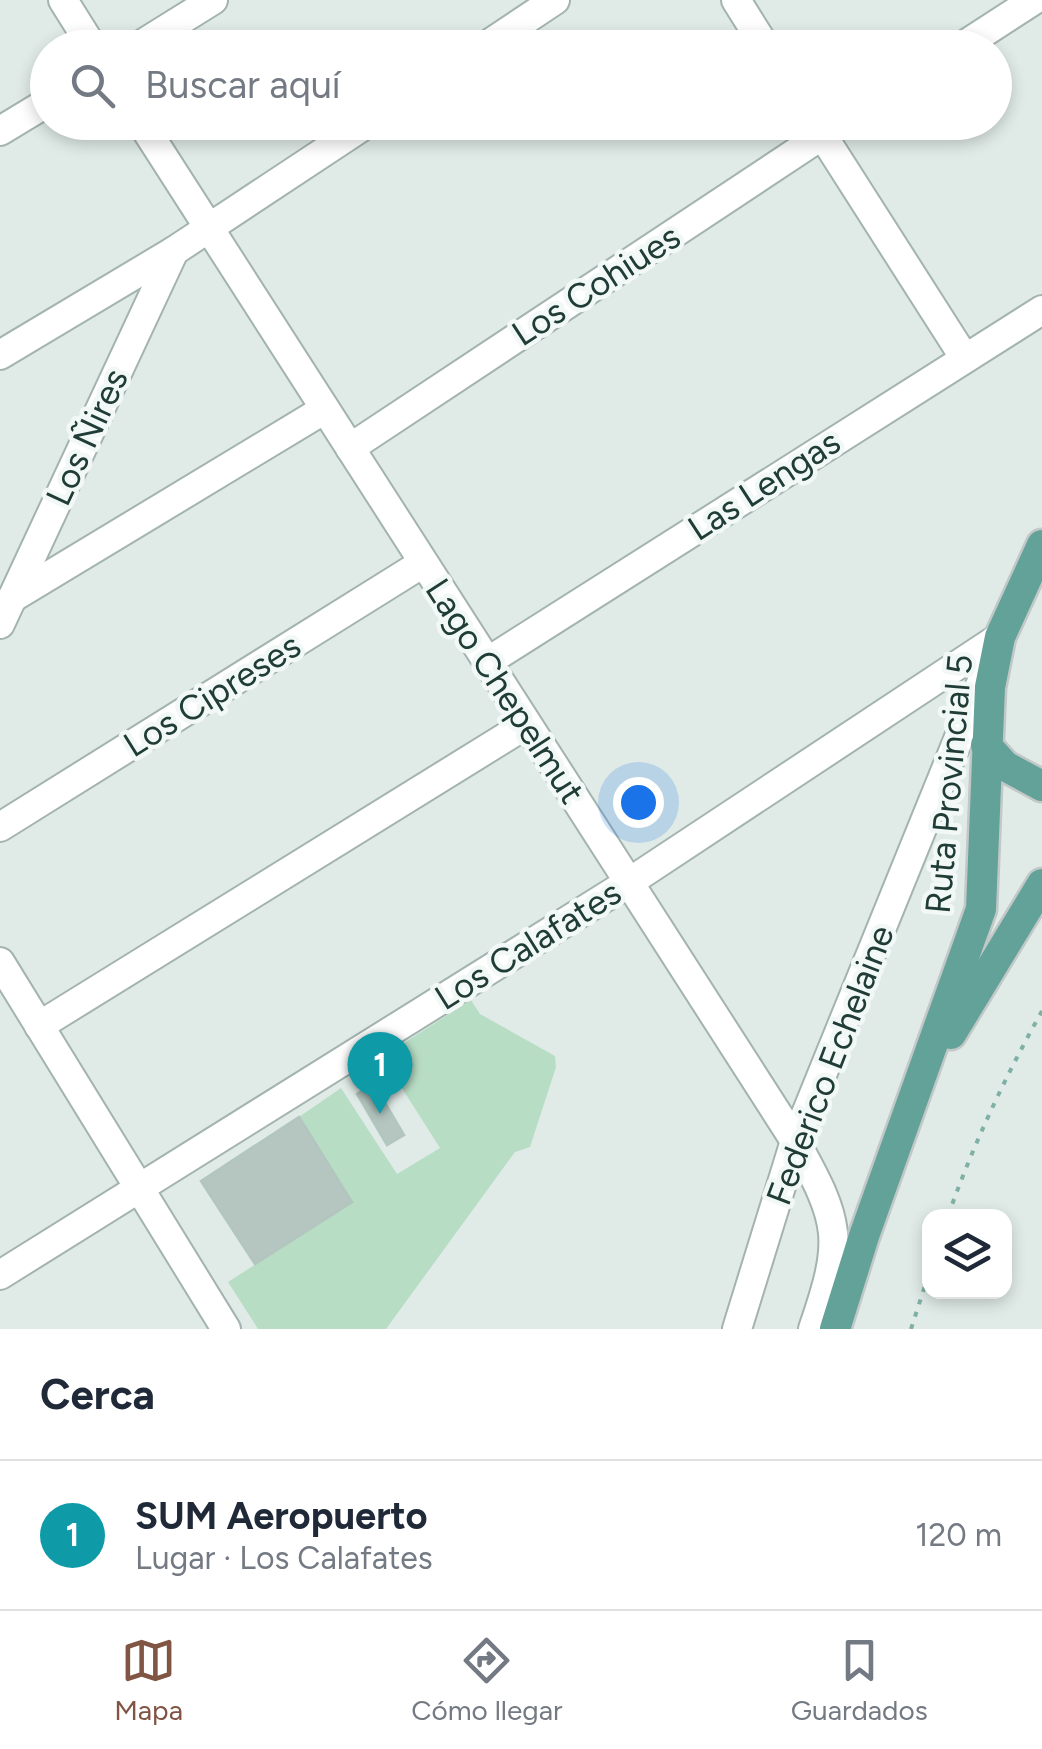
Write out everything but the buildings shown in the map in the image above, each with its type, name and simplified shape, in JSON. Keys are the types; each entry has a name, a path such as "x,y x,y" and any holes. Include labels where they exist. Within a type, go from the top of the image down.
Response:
{"main road":[{"name":"Ruta Provincial 5","path":"834,1329 981,908 990,688 1000,637 1042,545"},
{"path":"986,745 1005,766 1042,786"},
{"name":"Ruta Provincial 5","path":"918,1088 1042,884"}],"street":[{"path":"63,0 82,30"},
{"path":"165,30 213,0"},
{"path":"510,30 556,0"},
{"path":"736,0 755,30"},
{"path":"988,30 1034,0"},
{"path":"0,131 30,113"},
{"name":"Lago Chepelmut","path":"153,140 795,1140 822,1190 836,1250 813,1329"},
{"path":"0,354 174,251 342,140"},
{"name":"Los Cohiues","path":"350,448 807,140"},
{"path":"834,140 964,356"},
{"name":"Los Ñires","path":"0,624 174,251"},
{"name":"Las Lengas","path":"487,662 1042,310"},
{"path":"12,598 324,408"},
{"name":"Los Cipreses","path":"0,826 423,564"},
{"name":"Los Calafates","path":"0,1276 628,883 1000,637"},
{"name":"Federico Echelaine","path":"736,1329 795,1140 1000,637"},
{"path":"39,1026 526,724"},
{"path":"0,962 226,1329"}],"path":[{"path":"951,1209 1006,1074 1042,1011"},
{"path":"910,1329 922,1294"}],"green space":[{"path":"471,1000 480,1014 555,1056 556,1067 530,1147 515,1152 386,1329 258,1329 228,1282 352,1202 299,1117 341,1088 397,1174 440,1148 382,1057"}],"place":[{"name":"SUM Aeropuerto","path":"380,1114"}]}
